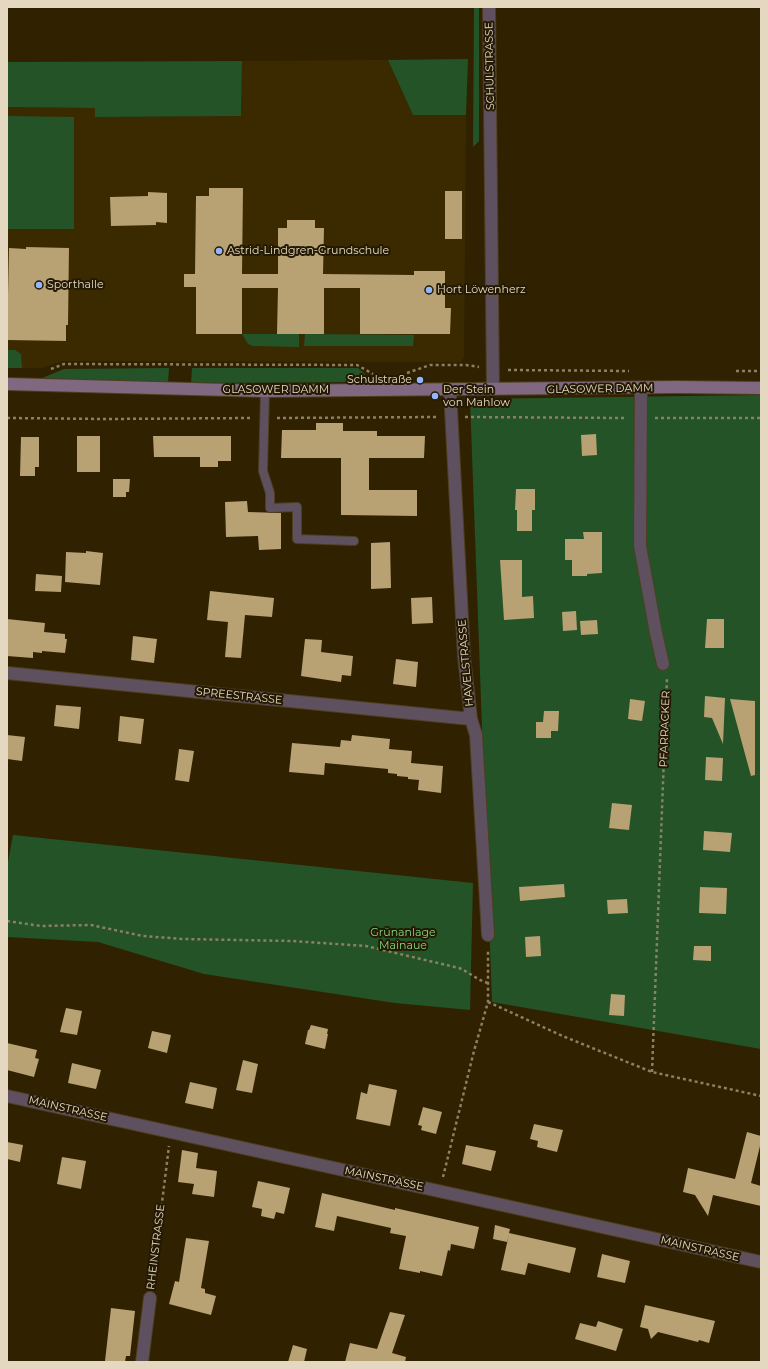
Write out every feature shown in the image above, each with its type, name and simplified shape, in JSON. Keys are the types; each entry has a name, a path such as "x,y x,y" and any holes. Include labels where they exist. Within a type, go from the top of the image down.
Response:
{"street":[{"name":"SCHULSTRASSE","path":"489,7 493,389"},
{"name":"GLASOWER DAMM","path":"7,384 265,391 642,389 676,387 761,388"},
{"path":"642,389 640,546 656,633 664,664"},
{"name":"HAVELSTRASSE","path":"450,390 464,656 471,719 476,735 488,935"},
{"name":"SPREESTRASSE","path":"7,673 471,719"},
{"name":"MAINSTRASSE","path":"7,1096 761,1262"},
{"name":"RHEINSTRASSE","path":"142,1362 150,1298"}],"lane":[{"path":"265,391 263,471 270,493 270,508 297,507 297,539 354,541"}],"path":[{"path":"49,370 64,364 357,365 372,374 377,374"},
{"path":"405,374 430,365 466,365 493,370 633,371"},
{"path":"731,371 761,371"},
{"path":"7,418 761,418"},
{"name":"PFARRACKER","path":"652,1072 668,678 664,664"},
{"path":"7,921 42,926 91,925 143,936 183,939 292,941 366,946 459,968 468,971 482,982 488,983"},
{"path":"439,1191 474,1051 488,1002 488,935"},
{"path":"488,1002 565,1037 652,1072 761,1096"},
{"name":"RHEINSTRASSE","path":"150,1298 170,1132"}],"shaded area":[{"path":"388,60 413,115 466,115 464,357 461,362 63,361 41,368 7,368 7,107 95,108 96,117 241,116 242,61"}],"green space":[{"path":"474,7 479,7 479,141 473,147"},
{"path":"468,59 466,115 413,115 388,60"},
{"path":"242,61 241,116 95,117 95,108 7,107 7,62"},
{"path":"8,116 74,117 74,229 8,229"},
{"path":"242,334 299,334 299,347 253,346 248,344"},
{"path":"305,334 414,335 413,346 304,346"},
{"path":"7,350 15,350 21,354 22,368 7,368"},
{"path":"169,368 168,383 42,378 64,369"},
{"path":"192,368 358,368 365,374 364,382 191,383"},
{"path":"761,395 761,1049 492,1002 470,399"},
{"name":"Grünanlage Mainaue","path":"13,835 473,883 470,1010 395,1003 204,974 98,942 7,937 7,867"}],"building":[{"name":"Astrid-Lindgren-Grundschule","path":"209,188 243,188 242,274 278,274 278,228 287,228 287,220 315,220 315,228 324,228 323,274 414,275 414,271 445,271 445,308 451,308 450,334 360,334 360,288 324,288 324,334 277,334 278,288 242,288 242,334 196,334 196,287 184,287 184,274 195,274 196,196 209,196"},
{"path":"445,191 462,191 462,239 445,239"},
{"path":"148,192 167,193 167,223 156,222 156,225 111,226 110,197 148,196"},
{"name":"Sporthalle","path":"26,247 69,248 68,325 66,325 66,341 7,340 9,248 26,249"},
{"path":"316,423 343,423 343,431 377,431 377,436 425,436 424,458 369,458 369,490 417,490 417,516 341,515 341,458 281,458 282,430 316,430"},
{"path":"596,434 597,455 582,456 581,435"},
{"path":"77,436 100,436 100,472 77,472"},
{"path":"153,436 231,436 231,461 218,461 218,467 200,467 200,457 154,457"},
{"path":"21,437 39,437 39,467 35,467 35,476 20,476"},
{"path":"113,479 130,479 129,492 126,492 126,497 113,497"},
{"path":"516,489 535,489 535,510 532,510 532,531 517,531 517,510 515,510"},
{"path":"247,501 248,512 281,513 281,549 259,550 258,536 226,537 225,502"},
{"path":"583,532 602,532 602,573 587,574 587,576 572,576 572,560 565,560 565,539 584,539"},
{"path":"390,542 391,588 371,589 371,543"},
{"path":"86,551 103,553 100,585 65,582 66,552 86,553"},
{"path":"500,560 522,560 522,597 533,596 534,618 504,620"},
{"path":"36,574 62,576 61,592 35,591"},
{"path":"210,591 274,598 272,617 245,615 241,658 225,657 228,622 207,620"},
{"path":"432,597 433,623 412,624 411,598"},
{"path":"576,611 577,630 563,631 562,612"},
{"path":"7,619 45,623 44,632 65,634 65,639 67,639 65,653 42,651 42,653 33,652 33,658 7,656"},
{"path":"707,619 724,619 724,648 705,648"},
{"path":"597,620 598,634 581,635 580,621"},
{"path":"133,636 157,639 154,663 131,660"},
{"path":"305,639 322,640 321,652 353,656 351,676 342,675 341,682 301,676"},
{"path":"396,659 418,662 416,687 393,684"},
{"path":"705,696 725,698 723,744 712,718 704,717"},
{"path":"630,699 645,701 642,721 628,719"},
{"path":"730,699 755,701 755,775 751,776"},
{"path":"56,705 81,707 79,729 54,726"},
{"path":"544,711 559,711 558,731 551,731 551,738 536,738 536,722 543,722"},
{"path":"120,716 144,719 141,744 118,741"},
{"path":"7,735 25,737 22,761 7,759"},
{"path":"352,735 390,739 389,749 412,751 411,763 443,766 441,793 418,790 419,780 408,779 408,777 388,773 388,769 325,763 324,775 289,772 292,743 340,747 341,740 351,741"},
{"path":"179,749 194,751 189,782 175,780"},
{"path":"706,757 723,758 722,781 705,780"},
{"path":"612,803 632,805 629,830 609,828"},
{"path":"704,831 732,833 730,852 703,850"},
{"path":"564,884 565,897 520,901 519,887"},
{"path":"700,887 727,888 726,914 699,913"},
{"path":"627,899 628,913 608,914 607,900"},
{"path":"540,936 541,956 526,957 525,937"},
{"path":"694,946 711,946 711,961 693,960"},
{"path":"611,994 625,995 624,1016 609,1015"},
{"path":"66,1008 82,1011 77,1035 60,1032"},
{"path":"311,1025 328,1029 325,1049 305,1044 308,1030"},
{"path":"152,1031 171,1035 167,1053 148,1048"},
{"path":"7,1043 37,1050 35,1058 39,1059 34,1077 7,1070"},
{"path":"243,1060 258,1064 252,1093 236,1090"},
{"path":"72,1063 101,1070 96,1089 68,1083"},
{"path":"190,1082 217,1088 213,1109 185,1103"},
{"path":"369,1084 397,1090 390,1126 356,1119 361,1092 367,1094"},
{"path":"423,1107 442,1112 436,1134 421,1130 422,1126 418,1125"},
{"path":"534,1124 563,1130 557,1152 537,1147 538,1141 530,1139"},
{"path":"747,1132 761,1136 761,1142 751,1183 761,1186 761,1206 713,1195 708,1216 695,1195 683,1192 688,1168 735,1179"},
{"path":"7,1142 23,1145 20,1162 7,1159"},
{"path":"466,1145 496,1151 491,1171 462,1164"},
{"path":"182,1150 198,1153 196,1168 217,1171 214,1197 192,1194 194,1184 178,1182"},
{"path":"62,1157 86,1161 81,1189 57,1184"},
{"path":"258,1181 290,1188 284,1214 276,1212 274,1219 261,1216 262,1209 252,1207"},
{"path":"322,1193 479,1227 474,1249 451,1244 450,1251 448,1250 442,1276 420,1271 420,1273 399,1269 406,1236 390,1233 391,1228 337,1216 334,1231 315,1227"},
{"path":"495,1225 510,1229 509,1233 576,1248 570,1273 528,1263 525,1275 501,1270 509,1234 507,1242 493,1239"},
{"path":"186,1238 209,1241 201,1288 205,1289 205,1293 216,1296 211,1315 169,1304 175,1281 179,1282"},
{"path":"602,1254 630,1261 625,1283 597,1277"},
{"path":"645,1305 715,1321 709,1343 699,1340 698,1342 658,1332 651,1339 648,1329 640,1327"},
{"path":"111,1308 135,1311 130,1356 126,1356 125,1362 105,1361"},
{"path":"390,1312 405,1315 392,1353 406,1357 405,1362 345,1362 350,1343 377,1349"},
{"path":"598,1321 623,1329 616,1351 575,1339 580,1323 596,1327"},
{"path":"293,1345 307,1349 304,1362 288,1362"}],"place":[{"name":"Astrid-Lindgren-Grundschule","path":"219,251"},
{"name":"Sporthalle","path":"39,285"},
{"name":"Hort Löwenherz","path":"429,290"},
{"name":"Schulstraße","path":"420,380"},
{"name":"Der Stein von Mahlow","path":"435,396"}]}
